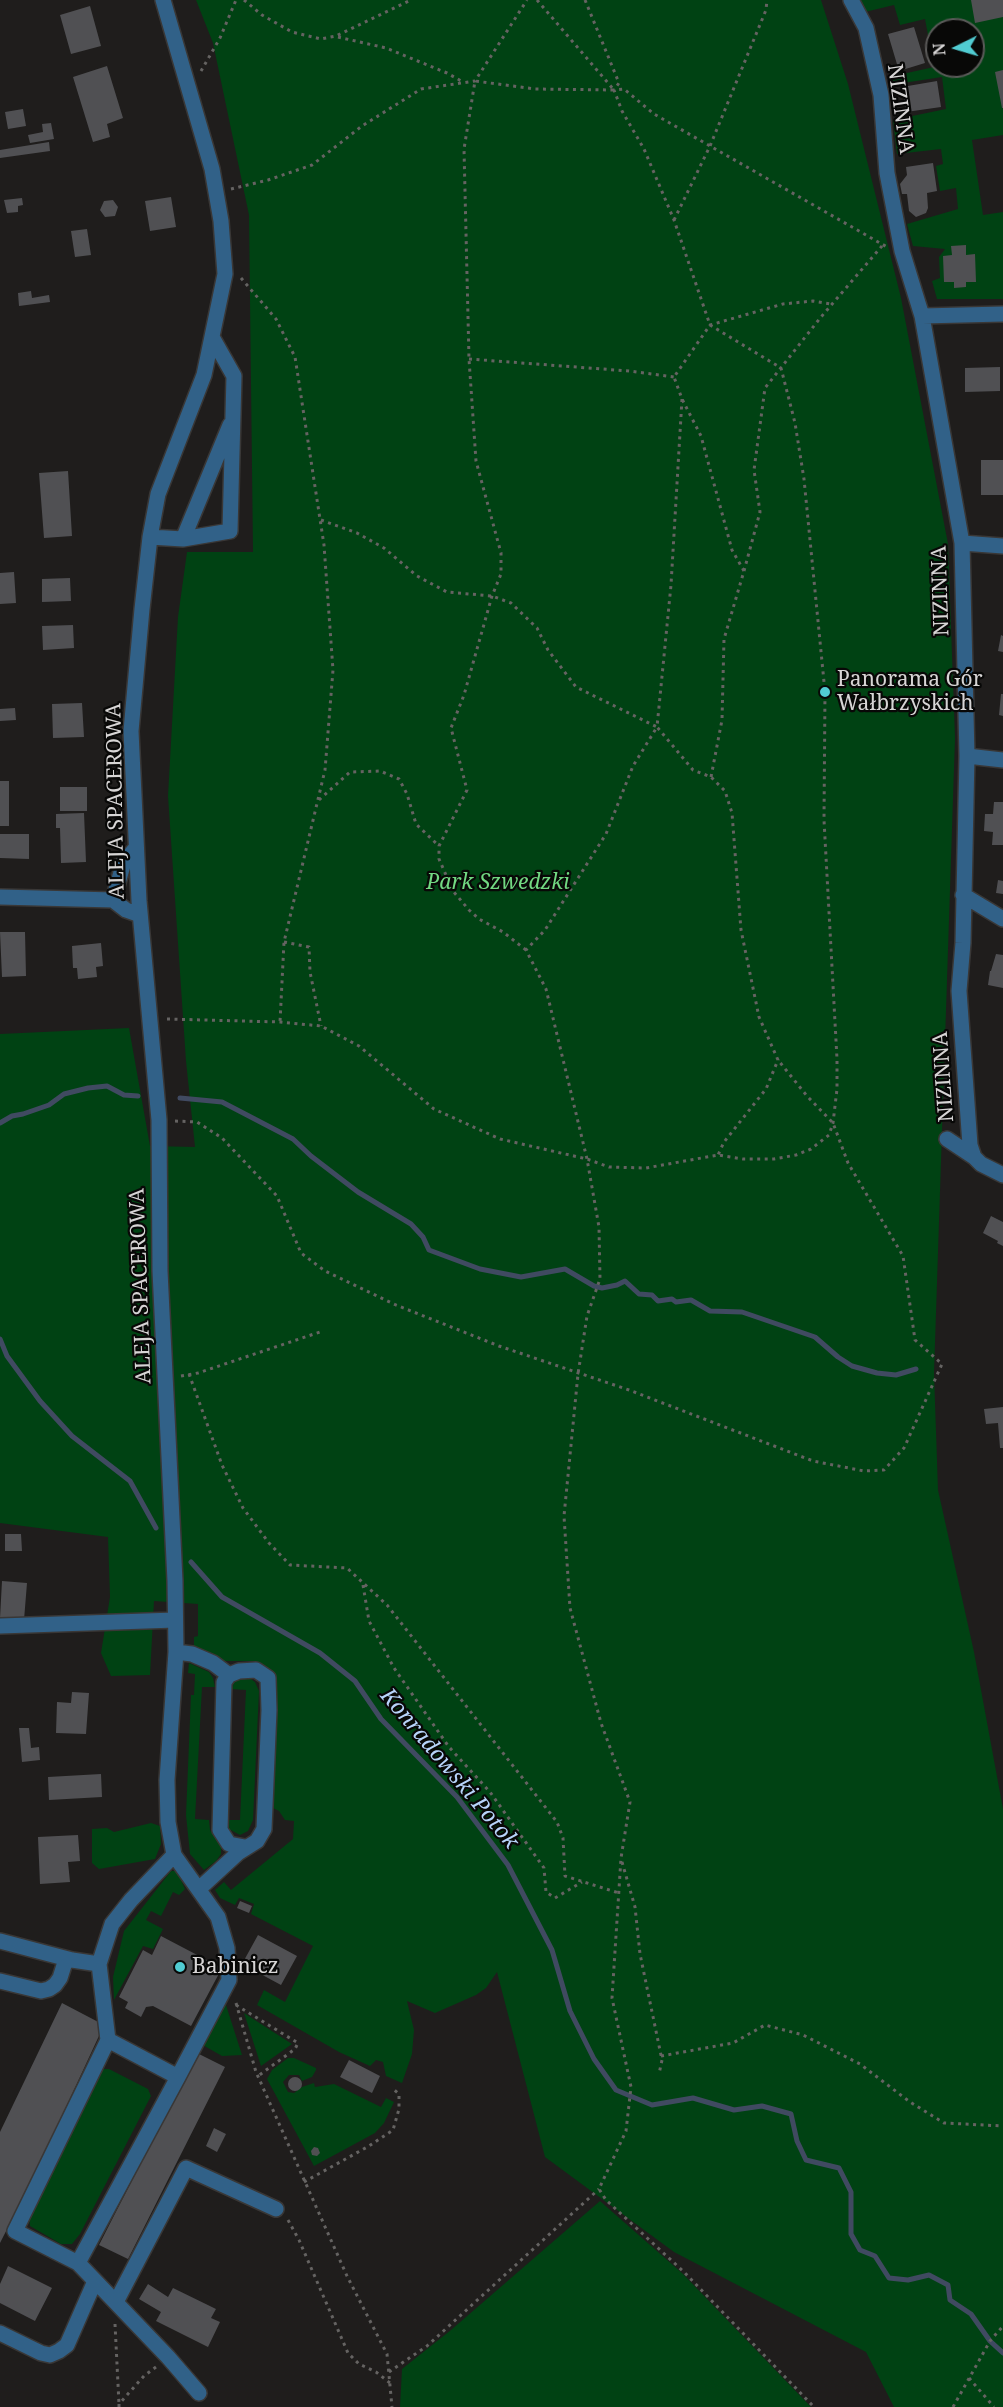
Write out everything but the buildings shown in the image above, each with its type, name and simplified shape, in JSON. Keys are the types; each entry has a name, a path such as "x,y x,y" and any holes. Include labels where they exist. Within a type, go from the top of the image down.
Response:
{"street":[{"name":"ALEJA SPACEROWA","path":"163,0 212,169 221,221 225,274 204,375 158,494 150,537 131,731 140,915 159,1120 160,1271 175,1581 176,1652 167,1780 168,1822 174,1855"},
{"name":"NIZINNA","path":"851,0 866,28 881,95 887,173 902,251 922,315 962,543 967,756 959,991 970,1145 974,1157"},
{"path":"922,315 1003,314"},
{"path":"150,537 183,539 230,531 234,376 212,337"},
{"path":"183,539 233,416"},
{"path":"962,543 1003,546"},
{"path":"967,756 1003,760"},
{"path":"113,900 124,862 136,848"},
{"path":"963,895 1003,919"},
{"path":"0,897 113,900 126,910 140,915"},
{"path":"947,1139 981,1164 1003,1175"},
{"path":"0,1626 174,1620"},
{"path":"176,1652 192,1654 213,1663 229,1675"},
{"path":"200,1888 245,1847 257,1841 264,1830 269,1710 268,1678 256,1670 239,1671 229,1675 224,1682 220,1830 229,1844 245,1847"},
{"path":"78,2263 230,1980 228,1948 218,1917 200,1888 174,1855 131,1900 112,1924 99,1964 108,2040 15,2231 78,2263 168,2357 199,2393"},
{"path":"0,1941 66,1959 99,1964"},
{"path":"0,1981 41,1991 49,1989 60,1978 66,1959"},
{"path":"108,2040 178,2077"},
{"path":"116,2302 186,2168 276,2209"},
{"path":"0,2333 41,2353 50,2355 59,2351 67,2344 95,2281"}],"path":[{"path":"199,74 220,38 236,0"},
{"path":"244,0 262,15 292,32 321,39 336,36 411,0"},
{"path":"389,2372 427,2346 599,2189 626,2131 631,2087 612,1998 621,1858 630,1802 602,1723 570,1608 564,1516 586,1316 600,1279 598,1227 587,1159 546,989 526,950 503,932 479,919 453,891 439,859 439,846 466,790 451,728 464,695 492,596 501,574 501,553 476,461 469,359 464,149 467,115 475,81 527,0"},
{"path":"150,1018 279,1022 321,1026 359,1046 434,1109 500,1139 587,1159 609,1167 646,1168 718,1155 743,1159 774,1159 796,1155 818,1145 829,1135 833,1123 837,1089 837,1059 824,820 825,692 804,479 795,423 781,368 710,325 674,220 644,149 622,111 614,90 537,0"},
{"path":"585,0 619,83 614,90"},
{"path":"674,220 710,146 766,10 767,0"},
{"path":"336,36 386,48 463,82"},
{"path":"229,189 268,180 312,165 370,120 421,89 475,81 535,89 614,90 624,88 654,114 882,246 831,304 765,388 754,470 760,512 724,639 722,720 711,777"},
{"path":"235,272 276,319 295,357 321,520 333,670 325,770 284,942 279,1022"},
{"path":"674,376 710,325 783,304 813,301 831,304"},
{"path":"469,359 674,376"},
{"path":"674,376 682,399 701,436 732,550 744,571"},
{"path":"526,950 545,930 606,834 633,766 657,727 671,585 682,399"},
{"path":"159,1120 197,1122 222,1138 277,1196 301,1253 325,1271 396,1305 499,1346 629,1389 813,1461 864,1471 884,1470 904,1448 942,1364 915,1340 903,1256 848,1163 833,1123 807,1096 778,1060 759,1017 741,930 732,813 725,791 711,777 693,770 657,727 576,687 548,650 537,628 511,603 492,596 447,592 417,576 384,548 357,533 321,520"},
{"path":"318,802 350,772 380,771 399,779 407,794 416,824 439,846"},
{"path":"284,942 309,947 310,972 321,1026"},
{"path":"718,1155 730,1134 766,1089 778,1060"},
{"path":"181,1376 320,1332"},
{"path":"189,1374 222,1465 243,1508 269,1543 290,1565 347,1568 387,1605 557,1822 563,1838 565,1876 619,1893"},
{"path":"363,1583 369,1621 394,1668 449,1747 490,1792 543,1868 546,1893 555,1898 582,1882"},
{"path":"621,1858 635,1907 640,1954 661,2056 659,2074"},
{"path":"230,1980 258,2076 347,2276 387,2354 392,2407"},
{"path":"236,2005 298,2043 295,2049 258,2076"},
{"path":"661,2056 733,2043 765,2025 803,2035 860,2064 910,2102 944,2123 1003,2126"},
{"path":"304,2182 393,2130 399,2109 399,2094 392,2088"},
{"path":"599,2189 606,2200 684,2272 814,2407"},
{"path":"276,2209 286,2217 299,2240 348,2353 358,2364 376,2372 391,2384"},
{"path":"116,2302 119,2405"},
{"path":"953,2407 990,2341 1003,2326"},
{"path":"119,2405 144,2376 168,2357"},
{"path":"969,2378 994,2407"}],"green space":[{"name":"Park Szwedzki","path":"196,0 821,0 848,84 901,298 948,544 955,738 934,1373 938,1490 974,1652 1003,1809 1003,2407 894,2407 866,2352 674,2252 545,2157 497,1972 486,1988 476,1995 435,2013 407,2001 414,2030 412,2054 402,2083 386,2076 383,2062 376,2060 370,2066 339,2052 257,2005 264,1990 285,2002 313,1946 251,1914 254,1904 239,1898 235,1905 220,1898 215,1890 224,1882 231,1890 293,1839 294,1821 285,1820 279,1811 271,1807 270,1671 254,1661 222,1661 209,1652 194,1649 194,1637 198,1636 198,1604 154,1601 150,1675 111,1676 101,1653 110,1597 108,1537 0,1523 0,1034 129,1028 150,1146 195,1147 186,1061 168,796 178,617 187,552 253,552 249,215 213,43"},
{"path":"859,0 1003,0 1003,135 972,140 983,215 1003,212 1003,299 937,299 932,281 940,278 939,257 945,249 913,246 907,224 958,209 956,188 940,191 936,166 943,164 941,149 897,154 893,120 946,109 942,78 985,78 985,18 925,18 900,25 894,5 865,12"},
{"path":"925,69 925,78 936,78 890,85 889,77"},
{"path":"189,1663 209,1672 215,1687 202,1687 195,1819 209,1820 210,1830 221,1846 221,1854 204,1870 190,1854 186,1815 191,1695 194,1695 195,1674 188,1673"},
{"path":"248,1677 255,1682 259,1691 253,1820 248,1831 240,1835 227,1828 226,1820 240,1820 246,1690 231,1689 235,1681"},
{"path":"151,1823 160,1826 161,1844 155,1859 99,1869 92,1863 92,1829 107,1828 114,1832"},
{"path":"171,1871 177,1871 185,1889 179,1895 173,1892 161,1916 151,1911 146,1920 163,1929 153,1949 143,1946 114,2000 113,1977 124,1931"},
{"path":"224,2004 242,2055 222,2056 201,2044"},
{"path":"244,2013 292,2044 261,2066"},
{"path":"288,2058 294,2058 316,2070 312,2077 302,2081 299,2075 289,2075 283,2082 288,2092 294,2093 314,2083 315,2087 334,2084 381,2107 386,2098 394,2102 384,2123 375,2133 314,2166 267,2079 272,2070"},
{"path":"109,2069 148,2089 151,2096 80,2234 72,2244 61,2244 30,2226 29,2217 100,2072"},
{"path":"600,2201 683,2274 811,2407 400,2407 402,2369 451,2330"}],"waterway":[{"path":"0,1123 12,1116 49,1105 64,1094 88,1088 107,1086 124,1095 138,1096"},
{"path":"180,1098 222,1102 293,1139 311,1156 358,1192 411,1224 423,1237 429,1250 480,1269 521,1277 565,1269 594,1286 602,1288 625,1281 639,1294 652,1295 658,1301 691,1300 710,1311 742,1312 815,1337 852,1366 877,1373 896,1375 916,1369"},
{"name":"Konradowski Potok","path":"0,1339 7,1356 40,1401 72,1436 130,1481 156,1528"},
{"name":"Konradowski Potok","path":"191,1562 222,1597 320,1653 355,1681 381,1719 457,1797 508,1865 552,1950 570,2011 594,2059 616,2090 652,2105 693,2098 734,2110 762,2106 791,2114 797,2141 806,2160 839,2168 851,2192 851,2234 860,2250 875,2256 889,2278 908,2280 929,2275 948,2285 950,2300 971,2314 990,2341 1003,2353"}],"place":[{"name":"Panorama Gór Wałbrzyskich","path":"825,692"},
{"name":"Babinicz","path":"180,1967"}]}
